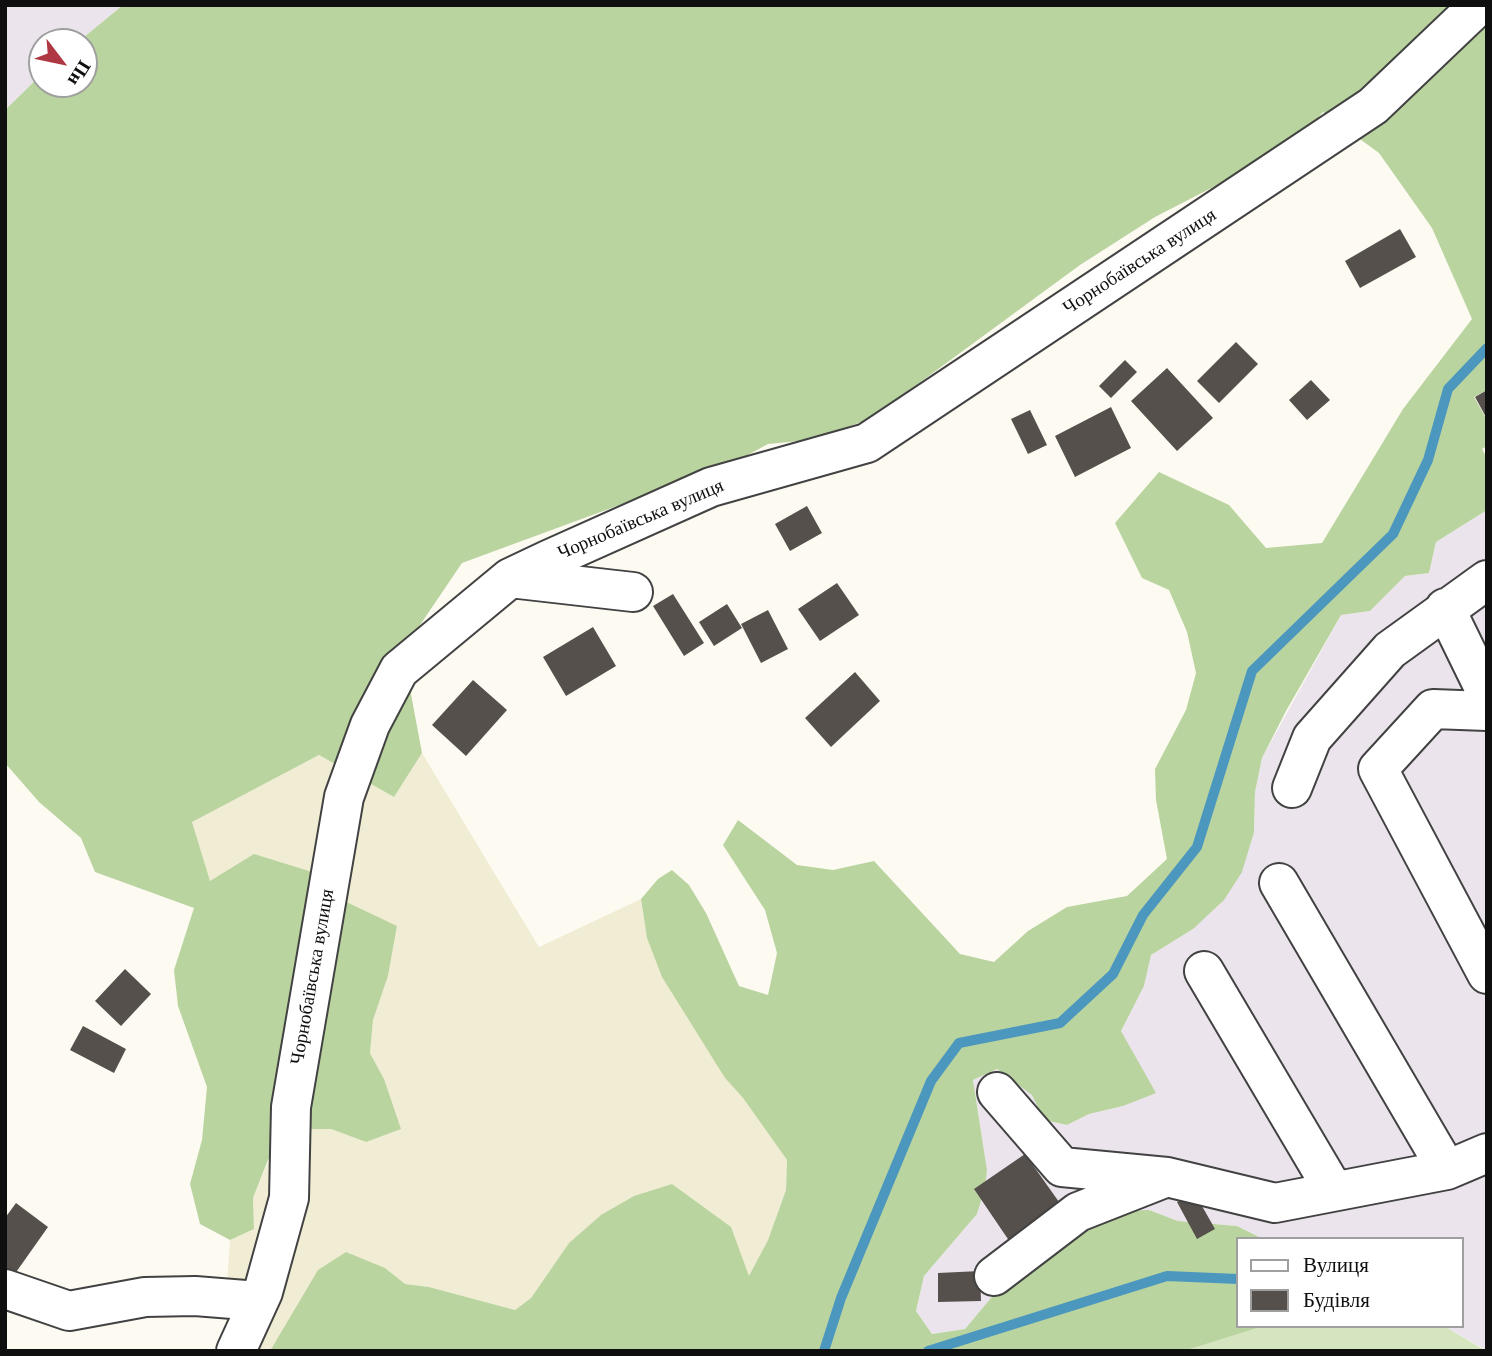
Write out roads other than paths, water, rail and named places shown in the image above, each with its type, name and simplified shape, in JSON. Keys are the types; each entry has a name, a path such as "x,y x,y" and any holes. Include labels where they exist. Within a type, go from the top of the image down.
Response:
{"street":[{"name":"Чорнобаївська вулиця","path":"236,1351 258,1301 289,1198 291,1107 344,797 370,725 399,670 510,578 711,487 867,443 1373,106 1479,5"},
{"path":"510,578 633,592"},
{"path":"1292,788 1312,738 1390,650 1487,580"},
{"path":"1445,608 1487,694"},
{"path":"1487,711 1433,709 1378,769 1487,974"},
{"path":"1279,883 1447,1170"},
{"path":"1204,971 1334,1191"},
{"path":"997,1092 1062,1167 1167,1177 1275,1203 1447,1170 1487,1153"},
{"path":"994,1276 1078,1212 1167,1177"},
{"path":"5,1289 69,1311 145,1297 195,1296 258,1301"}],"waterway":[{"path":"824,1351 841,1298 931,1081 959,1043 1060,1023 1113,974 1143,915 1197,847 1252,671 1393,534 1428,460 1448,389 1487,348"},
{"path":"928,1351 1167,1276 1236,1279"}]}
